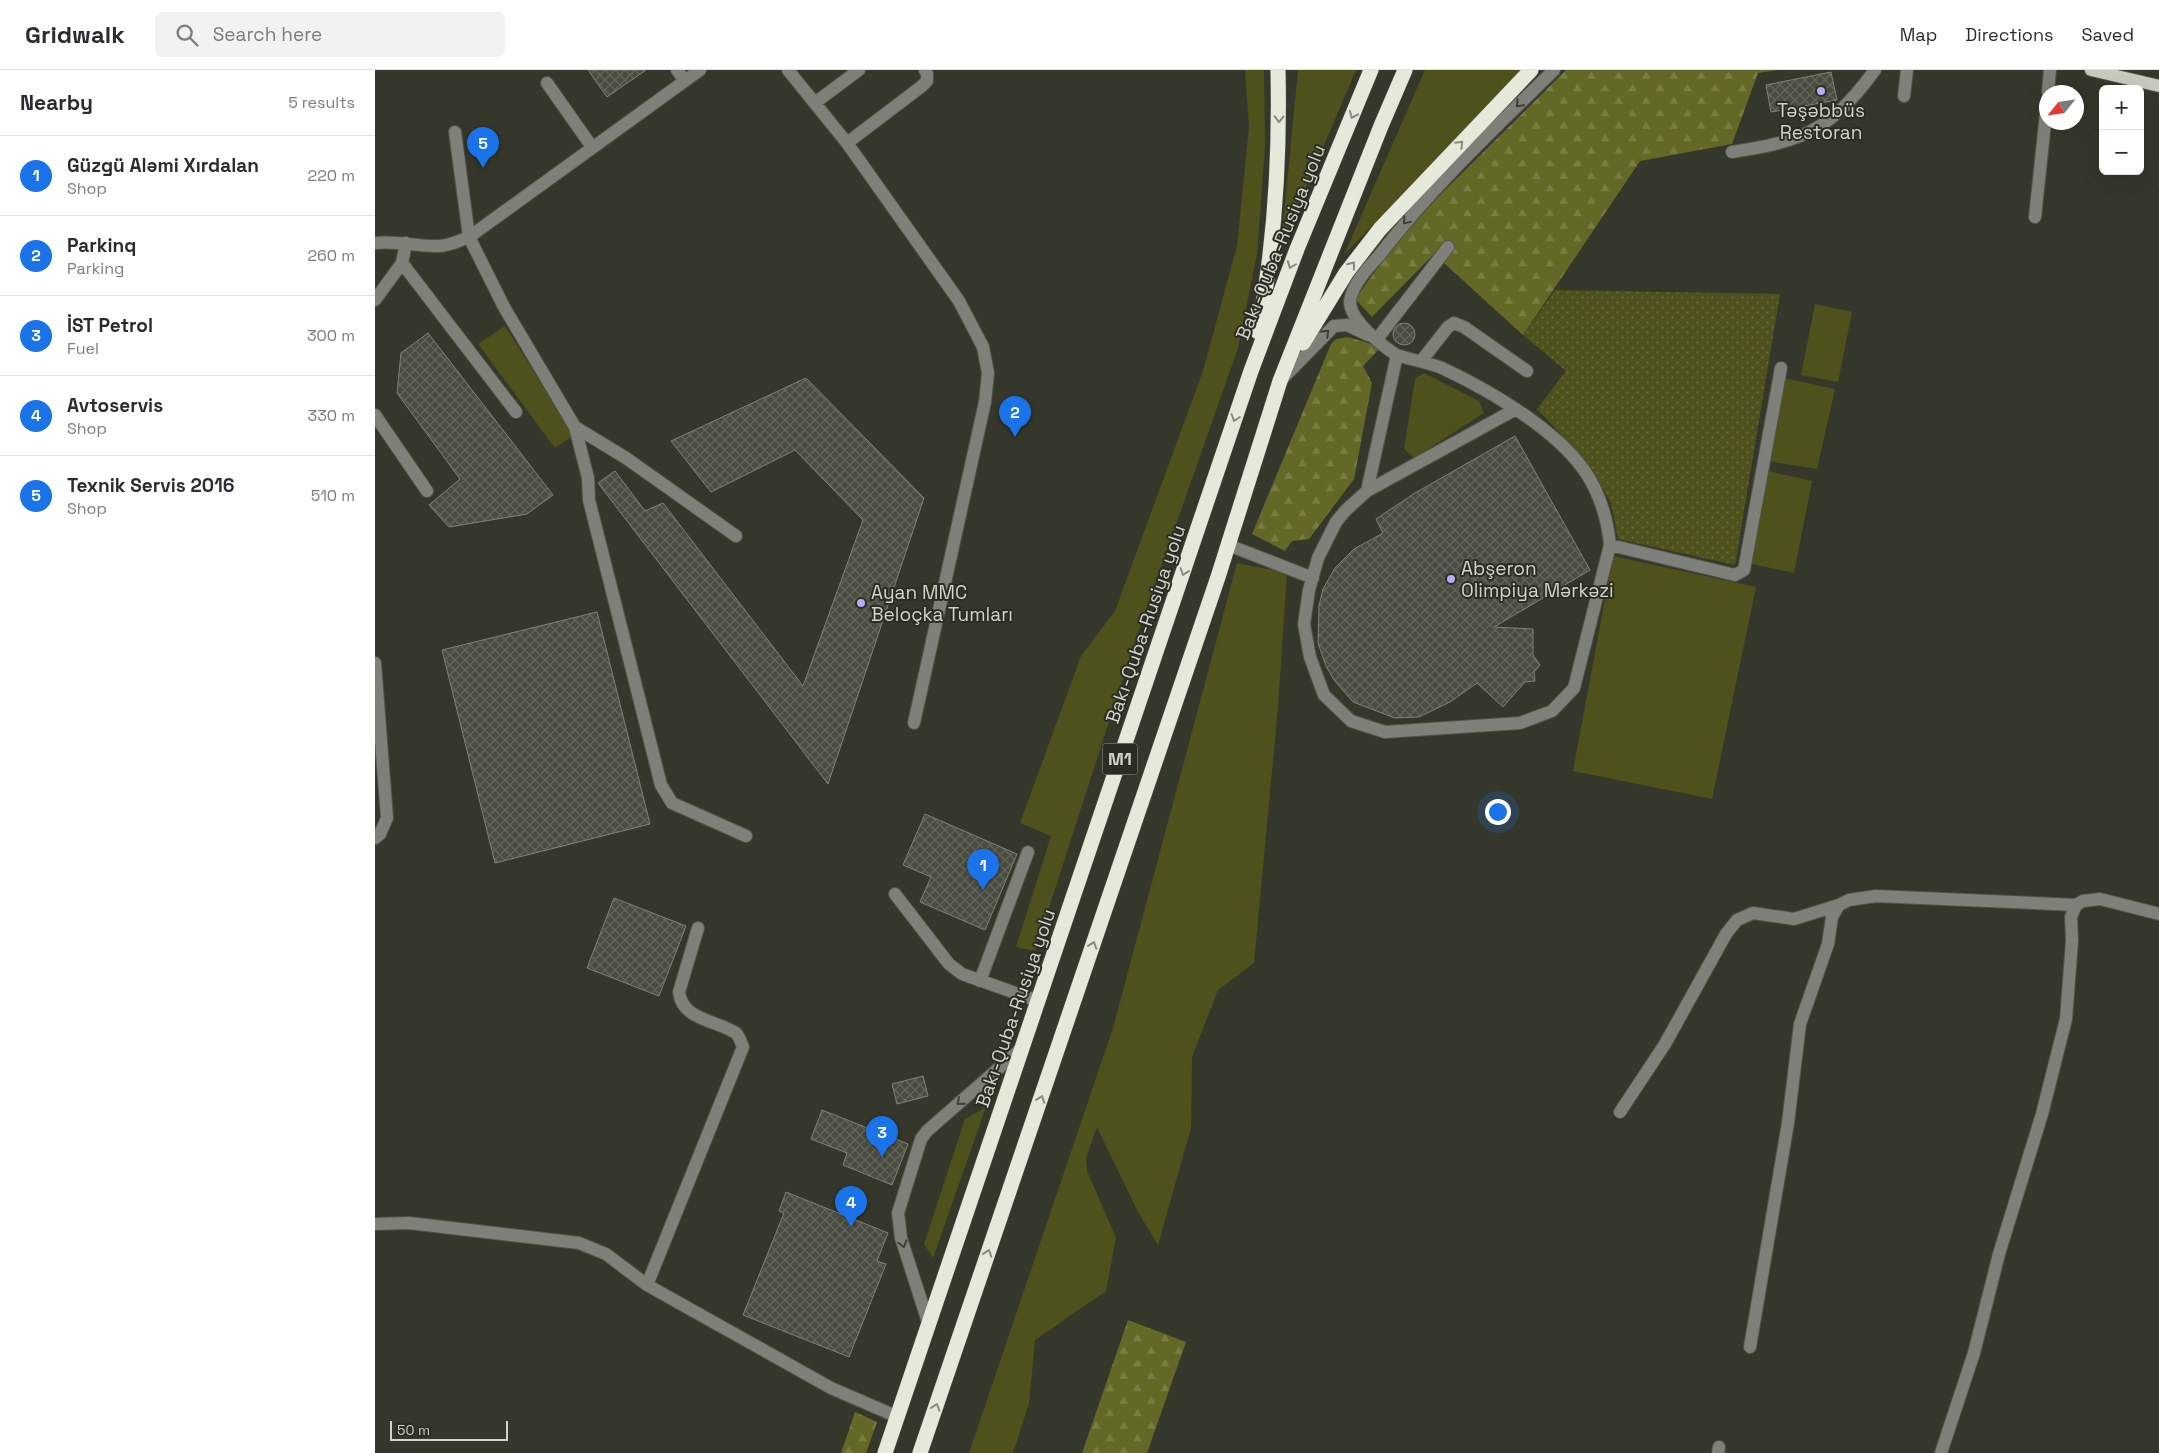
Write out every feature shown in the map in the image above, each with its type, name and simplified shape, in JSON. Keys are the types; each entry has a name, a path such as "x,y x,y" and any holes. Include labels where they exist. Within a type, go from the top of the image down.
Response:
{"highway":[{"path":"1251,371 1272,249 1278,182 1278,70"},
{"name":"Bakı-Quba-Rusiya yolu","path":"885,1453 1251,371 1297,249 1371,70"},
{"name":"M1","path":"920,1453 1228,545 1280,381 1405,70"},
{"path":"1280,381 1346,273 1380,230 1531,70"}],"main road":[{"path":"2091,70 2159,86"}],"lane":[{"path":"677,70 685,80"},
{"path":"375,243 390,241 439,246 455,243 469,236 700,70"},
{"path":"789,70 847,143 959,301 983,347 988,373 985,402 914,723"},
{"path":"816,102 859,70"},
{"path":"847,143 922,86 927,81 925,70"},
{"path":"1516,409 1367,491 1336,522 1318,558 1304,624 1310,657 1324,695 1351,721 1385,732 1520,723 1552,711 1573,688 1610,545 1608,527 1594,486 1582,468 1552,437 1516,409 1460,376 1422,360 1397,355 1377,339 1352,312 1350,301 1353,292 1366,272 1412,215 1554,70"},
{"path":"1732,152 1780,142 1801,136 1817,128 1846,105 1875,70"},
{"path":"1904,96 1907,70"},
{"path":"2049,85 2050,70"},
{"path":"547,83 593,147"},
{"path":"2035,217 2044,130"},
{"path":"455,132 469,236 503,307 575,427 588,478 589,500 661,785 672,803 746,836"},
{"path":"375,300 402,263 405,244"},
{"path":"1377,339 1448,247"},
{"path":"402,263 516,412"},
{"path":"1422,360 1448,327 1454,323 1464,327 1527,371"},
{"path":"1280,381 1334,326 1347,325 1377,339"},
{"path":"1367,491 1397,355"},
{"path":"1610,545 1735,575 1744,570 1781,368"},
{"path":"375,415 427,491"},
{"path":"575,427 626,458 736,536"},
{"path":"1228,545 1313,578"},
{"path":"375,663 387,818 380,834 375,838"},
{"path":"980,981 1028,852"},
{"path":"895,894 949,964 962,974 1038,1001"},
{"path":"1620,1112 1665,1044 1726,934 1737,920 1753,913 1794,919 1849,900 1876,896 2076,905 2083,901 2100,899 2159,914"},
{"path":"1750,1347 1788,1123 1800,1024 1828,944 1832,917 1839,905"},
{"path":"1941,1453 1974,1354 1999,1254 2043,1114 2066,1019 2072,942 2071,918 2076,905"},
{"path":"647,1285 743,1046 737,1034 688,1011 680,1001 679,992 698,928"},
{"path":"929,1325 898,1223 898,1213 921,1140 927,1130 1023,1046"},
{"path":"375,1224 409,1223 579,1243 606,1254 647,1285 831,1388 898,1417"}],"green space":[{"path":"1245,70 1264,70 1265,147 1257,254 1238,348 1134,644 1035,951 1016,947 1051,836 1020,823 1081,656 1115,611 1203,371 1237,246 1249,126"},
{"path":"1298,70 1356,70 1281,246"},
{"path":"1425,70 1522,70 1344,255"},
{"path":"1566,70 1778,70 1758,73 1732,144 1640,161 1523,335 1434,254 1372,317 1355,299 1397,241 1438,197"},
{"path":"1555,290 1780,294 1735,565 1618,539 1611,503 1587,462 1537,409 1566,371 1523,335"},
{"path":"1815,304 1852,312 1838,382 1801,375"},
{"path":"505,326 574,435 555,448 478,344"},
{"path":"1348,337 1381,347 1363,366 1372,383 1354,479 1309,539 1292,541 1285,551 1252,534 1331,344 1336,339"},
{"path":"1424,373 1479,401 1484,413 1414,458 1404,449 1415,379"},
{"path":"1784,378 1835,389 1817,469 1767,461"},
{"path":"1768,471 1812,481 1794,573 1748,563"},
{"path":"1613,556 1756,587 1712,799 1573,771"},
{"path":"1237,563 1287,573 1278,707 1254,963 1218,990 1192,1057 1191,1128 1158,1245 1138,1212 1097,1127 1086,1158 1087,1171 1116,1238 1106,1291 1035,1340 1029,1403 1013,1453 969,1453 1113,1028"},
{"path":"986,1107 933,1258 924,1244 965,1119"},
{"path":"1128,1320 1186,1342 1147,1453 1082,1453"},
{"path":"855,1412 877,1422 866,1453 841,1453"}],"building":[{"path":"588,70 646,70 607,97"},
{"path":"1831,72 1837,100 1771,112 1766,85"},
{"path":"1404,323 1412,326 1415,334 1412,342 1404,345 1396,342 1393,334 1396,326"},
{"path":"428,333 553,495 527,514 449,527 429,505 460,479 397,393 401,353"},
{"name":"Ayan MMC Beloçka Tumları","path":"806,378 924,498 828,784 598,483 615,471 645,511 663,503 803,686 863,520 795,450 711,492 671,441"},
{"name":"Abşeron Olimpiya Mərkəzi","path":"1515,436 1590,570 1494,627 1533,629 1533,655 1540,665 1534,672 1535,681 1525,682 1503,707 1477,683 1450,702 1419,717 1395,718 1353,702 1334,680 1326,666 1318,643 1319,606 1323,589 1335,568 1354,549 1383,533 1376,519 1415,493"},
{"path":"597,612 650,824 495,863 442,650"},
{"path":"925,814 1017,854 985,930 920,902 931,877 903,865"},
{"path":"614,898 686,926 659,996 587,968"},
{"path":"923,1076 928,1096 897,1104 892,1084"},
{"path":"822,1110 908,1144 892,1185 843,1165 847,1153 811,1139"},
{"path":"786,1192 888,1233 877,1261 886,1264 849,1357 743,1315 784,1213 779,1211"}],"place":[{"name":"Təşəbbüs Restoran","path":"1821,91"},
{"name":"Texnik Servis 2016","path":"483,168"},
{"name":"Parkinq","path":"1015,437"},
{"name":"Abşeron Olimpiya Mərkəzi","path":"1451,579"},
{"name":"Ayan MMC Beloçka Tumları","path":"861,603"},
{"name":"Güzgü Aləmi Xırdalan","path":"983,890"},
{"name":"İST Petrol","path":"882,1157"},
{"name":"Avtoservis","path":"851,1227"}]}
